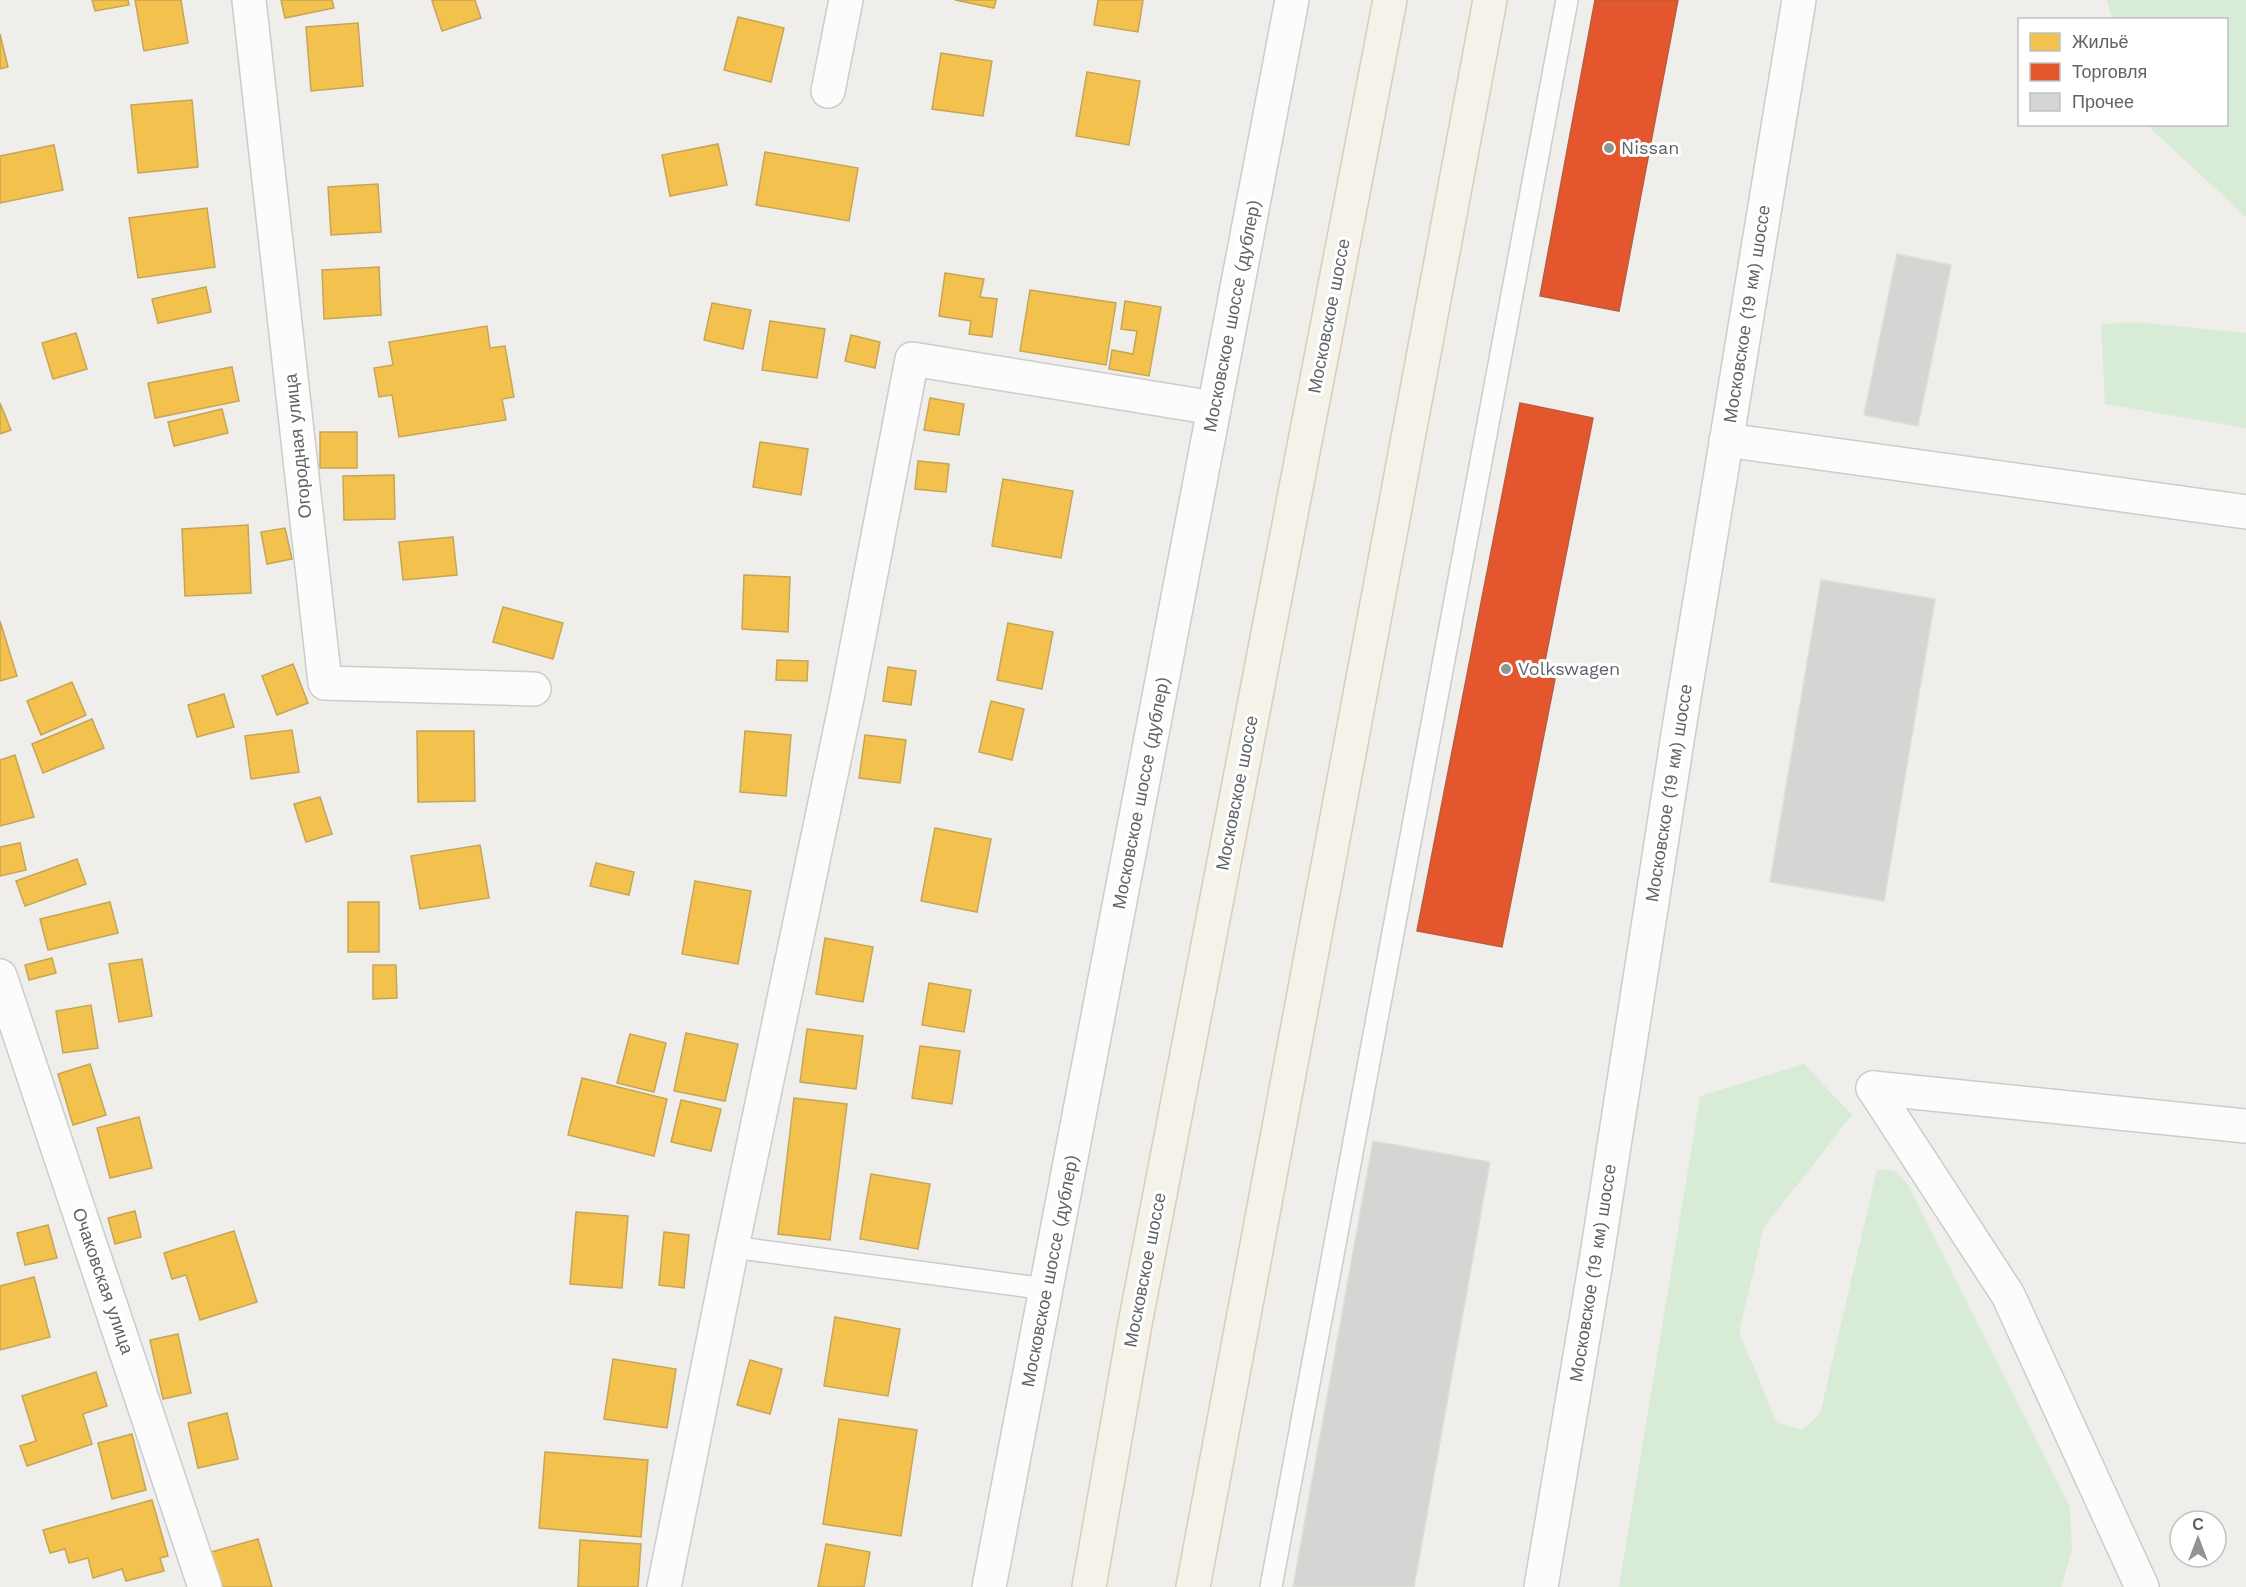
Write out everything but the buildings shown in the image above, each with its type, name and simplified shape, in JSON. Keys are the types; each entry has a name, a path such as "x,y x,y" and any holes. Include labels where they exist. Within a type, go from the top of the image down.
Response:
{"main road":[{"name":"Московское шоссе","path":"1089,1587 1135,1324 1390,0"},
{"path":"1193,1587 1490,0"}],"street":[{"name":"Огородная улица","path":"249,0 325,683 534,689"},
{"path":"828,91 846,0"},
{"name":"Московское шоссе (дублер)","path":"989,1587 1292,0"},
{"name":"Московское (19 км) шоссе","path":"1541,1587 1597,1255 1680,723 1799,0"},
{"path":"664,1587 732,1247 847,698 912,359 1214,408"},
{"path":"1726,440 2246,512"},
{"name":"Очаковская улица","path":"0,976 205,1587"},
{"path":"2142,1587 2007,1295 1873,1088 2246,1126"}],"lane":[{"path":"1271,1587 1567,0"},
{"path":"732,1247 1046,1289"}],"green space":[{"path":"2107,0 2246,0 2246,217 2148,126 2228,126 2228,18 2112,18"},
{"path":"2136,322 2246,333 2246,428 2105,404 2101,324"},
{"path":"1804,1064 1852,1115 1764,1227 1739,1332 1777,1423 1802,1430 1820,1414 1877,1170 1893,1170 1907,1183 2070,1507 2072,1550 2061,1587 1619,1587 1700,1096"}],"place":[{"name":"Nissan","path":"1609,148"},
{"name":"Volkswagen","path":"1506,669"}]}
